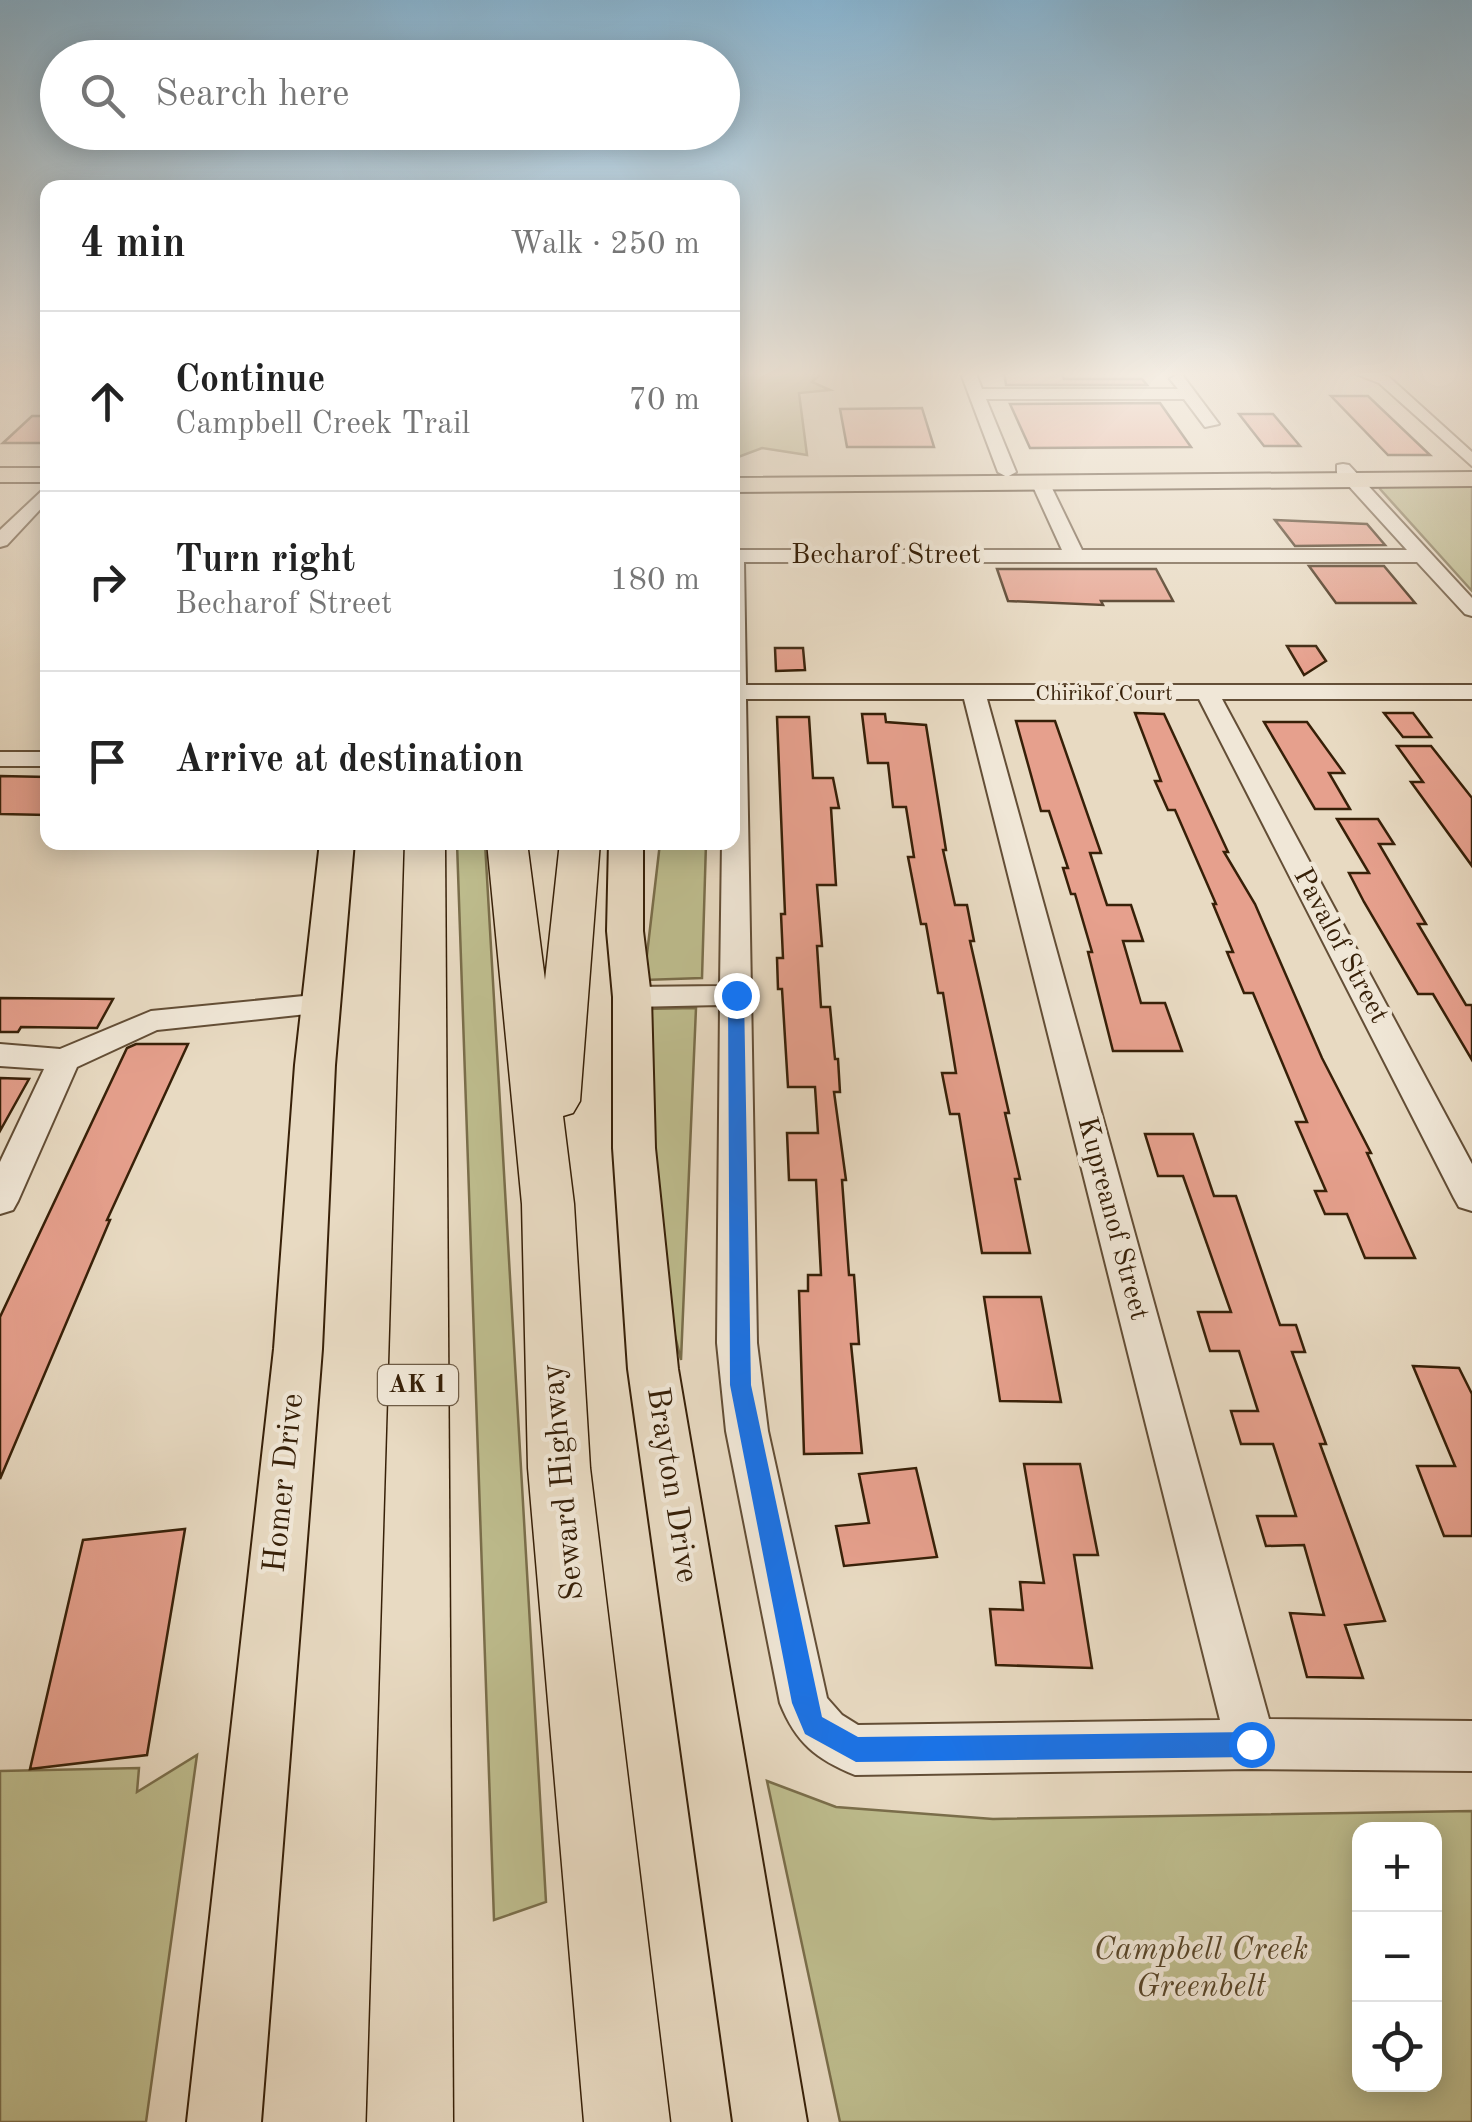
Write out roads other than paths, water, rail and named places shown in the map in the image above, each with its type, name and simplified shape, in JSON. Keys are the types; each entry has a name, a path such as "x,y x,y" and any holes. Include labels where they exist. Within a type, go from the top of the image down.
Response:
{"highway":[{"path":"400,850 423,972"},
{"name":"AK 1","path":"410,2122 425,850"},
{"name":"Seward Highway","path":"508,850 548,1204 558,1468 607,1900 627,2122"},
{"path":"548,1204 579,850"}],"main road":[{"path":"740,485 1040,482 1403,470"},
{"path":"740,474 1348,474 1472,479"},
{"path":"0,475 40,475"},
{"path":"0,485 40,495"},
{"name":"Homer Drive","path":"224,2122 298,1349 316,1065 336,850"},
{"name":"Brayton Drive","path":"626,850 625,931 632,997 634,1148 653,1369 770,2122"}],"street":[{"path":"1348,474 1472,610"},
{"path":"1040,482 1075,556"},
{"path":"0,541 40,500"},
{"name":"Becharof Street","path":"740,556 1425,556"},
{"name":"Chirikof Court","path":"740,692 1461,693"},
{"path":"1461,693 1472,720"},
{"name":"Kupreanof Street","path":"974,694 1251,1744"},
{"name":"Pavalof Street","path":"1208,694 1472,1198"},
{"path":"0,759 40,759"},
{"name":"Becharof Street","path":"736,850 737,1343 747,1431 804,1703 813,1725 856,1750 1251,1744"},
{"path":"632,997 736,995"},
{"path":"0,1054 64,1060 151,1021 324,1004"},
{"path":"0,1202 64,1060"},
{"path":"1251,1744 1472,1746"}],"park label":[{"name":"Campbell Creek Greenbelt","path":"1201,1970"}]}
